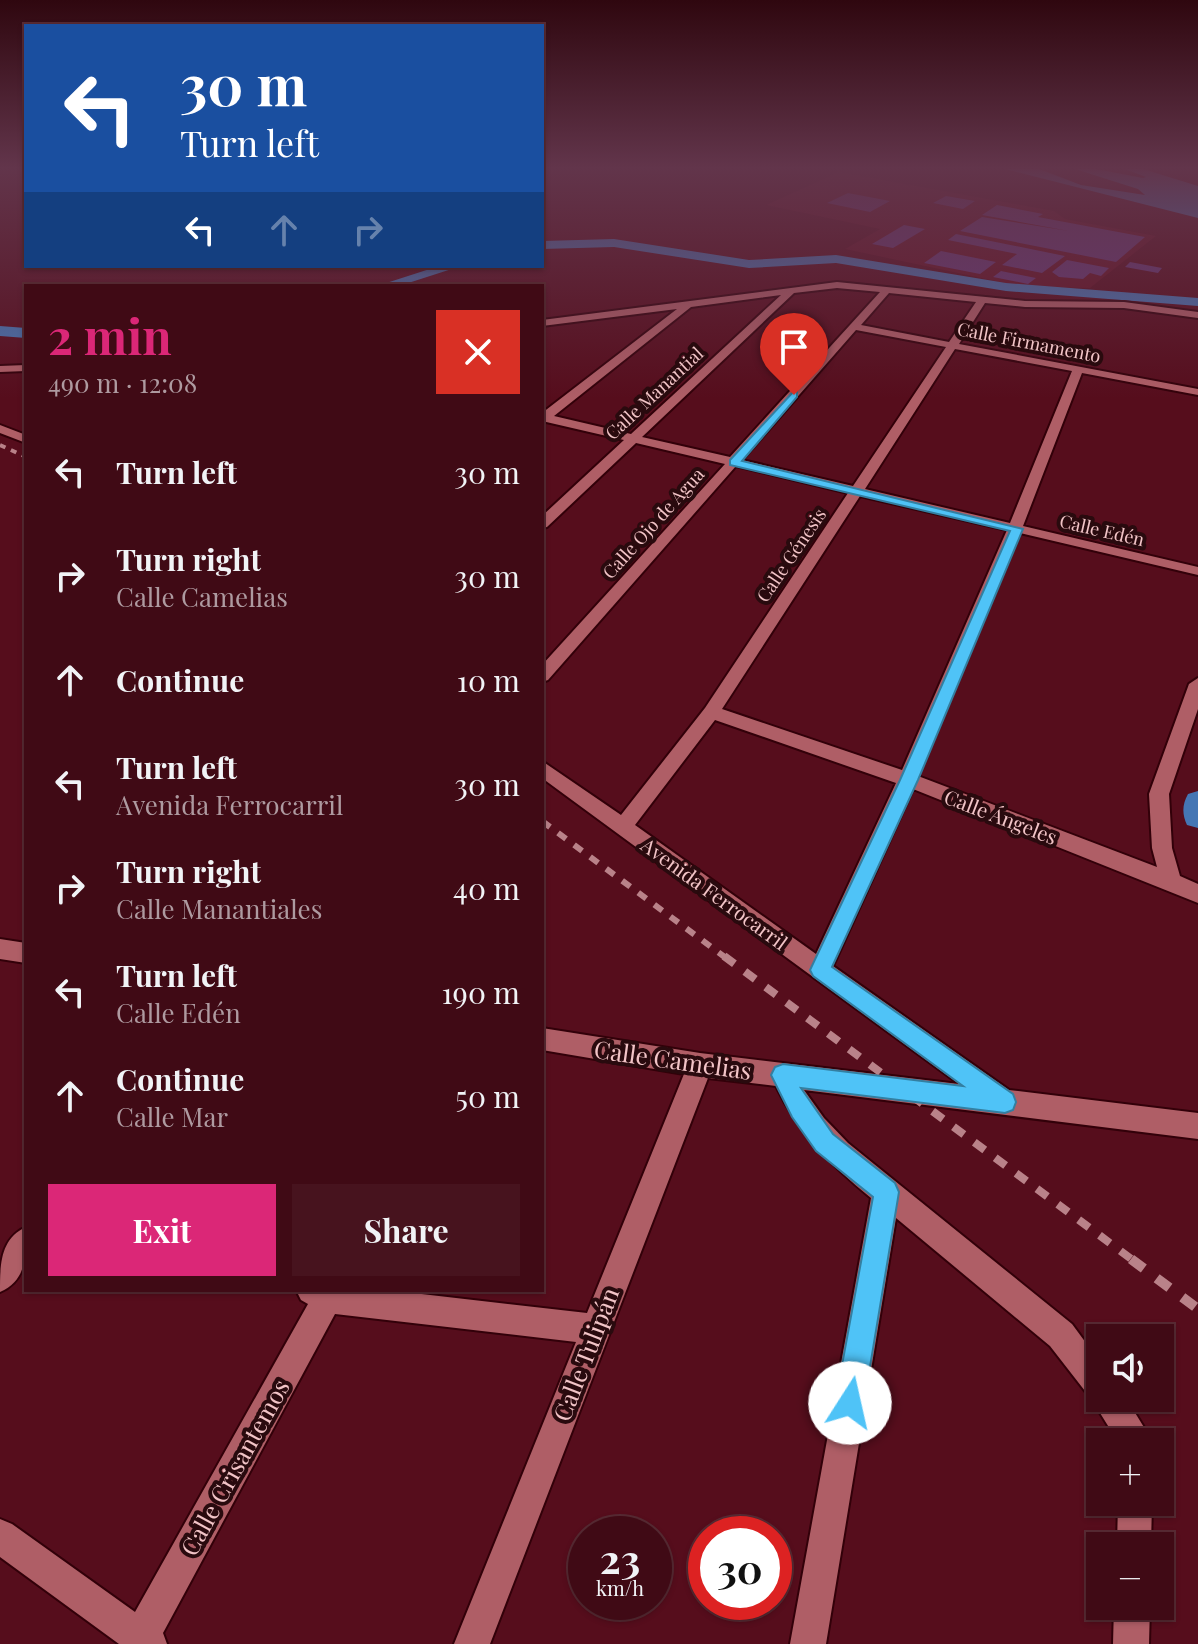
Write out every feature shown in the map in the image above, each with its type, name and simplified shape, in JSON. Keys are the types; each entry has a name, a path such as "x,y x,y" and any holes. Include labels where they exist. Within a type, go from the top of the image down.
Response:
{"street":[{"path":"547,322 837,285 1025,304 1124,305 1198,315"},
{"name":"Calle Ojo de Agua","path":"544,674 888,289"},
{"name":"Calle Manantial","path":"544,522 792,290"},
{"name":"Calle Génesis","path":"624,825 711,712 982,300"},
{"path":"544,417 690,303"},
{"name":"Calle Firmamento","path":"854,327 1198,392"},
{"path":"0,369 24,368"},
{"path":"820,970 909,780 1017,529 1078,369"},
{"name":"Calle Edén","path":"544,418 1198,571"},
{"path":"544,434 571,424"},
{"path":"0,429 24,438"},
{"path":"1171,881 1162,848 1159,794 1198,684"},
{"name":"Calle Ángeles","path":"711,712 909,780 1198,894"},
{"name":"Avenida Ferrocarril","path":"544,769 1005,1102"},
{"path":"0,949 24,953"},
{"name":"Calle Camelias","path":"544,1039 700,1065 1198,1126"},
{"name":"Calle Tulipán","path":"472,1644 700,1065"},
{"path":"783,1075 800,1109 825,1143 1061,1335 1086,1369"},
{"path":"808,1644 886,1192"},
{"path":"0,1277 24,1244"},
{"path":"324,1293 594,1329"},
{"name":"Calle Crisantemos","path":"142,1642 324,1293"},
{"path":"0,1536 142,1642"},
{"path":"1131,1644 1132,1620"}],"shaded area":[{"path":"851,246 1144,246 1090,288 1024,287 845,249"}],"building":[{"path":"976,246 1014,246 1065,256 1042,273 1002,265 1017,254"},
{"path":"1034,246 1135,246 1116,262"},
{"path":"941,251 996,262 980,274 924,263"},
{"path":"1067,260 1109,268 1101,276 1090,273 1083,279 1059,277 1052,272"},
{"path":"1130,262 1162,268 1158,273 1125,267"},
{"path":"1001,271 1036,278 1028,284 993,277"}],"waterway":[{"path":"631,246 749,264 836,259 1006,287 1198,302"},
{"path":"391,284 447,268"},
{"path":"0,331 24,333"},
{"path":"1198,802 1198,817"}],"railway":[{"path":"0,445 24,456"},
{"path":"544,822 726,958"},
{"path":"724,956 1134,1261"},
{"path":"1131,1259 1198,1309"}],"route":[{"path":"794,395 734,462 1017,529 909,780 820,970 1005,1102 783,1075 800,1109 825,1143 886,1192 850,1403"}]}
